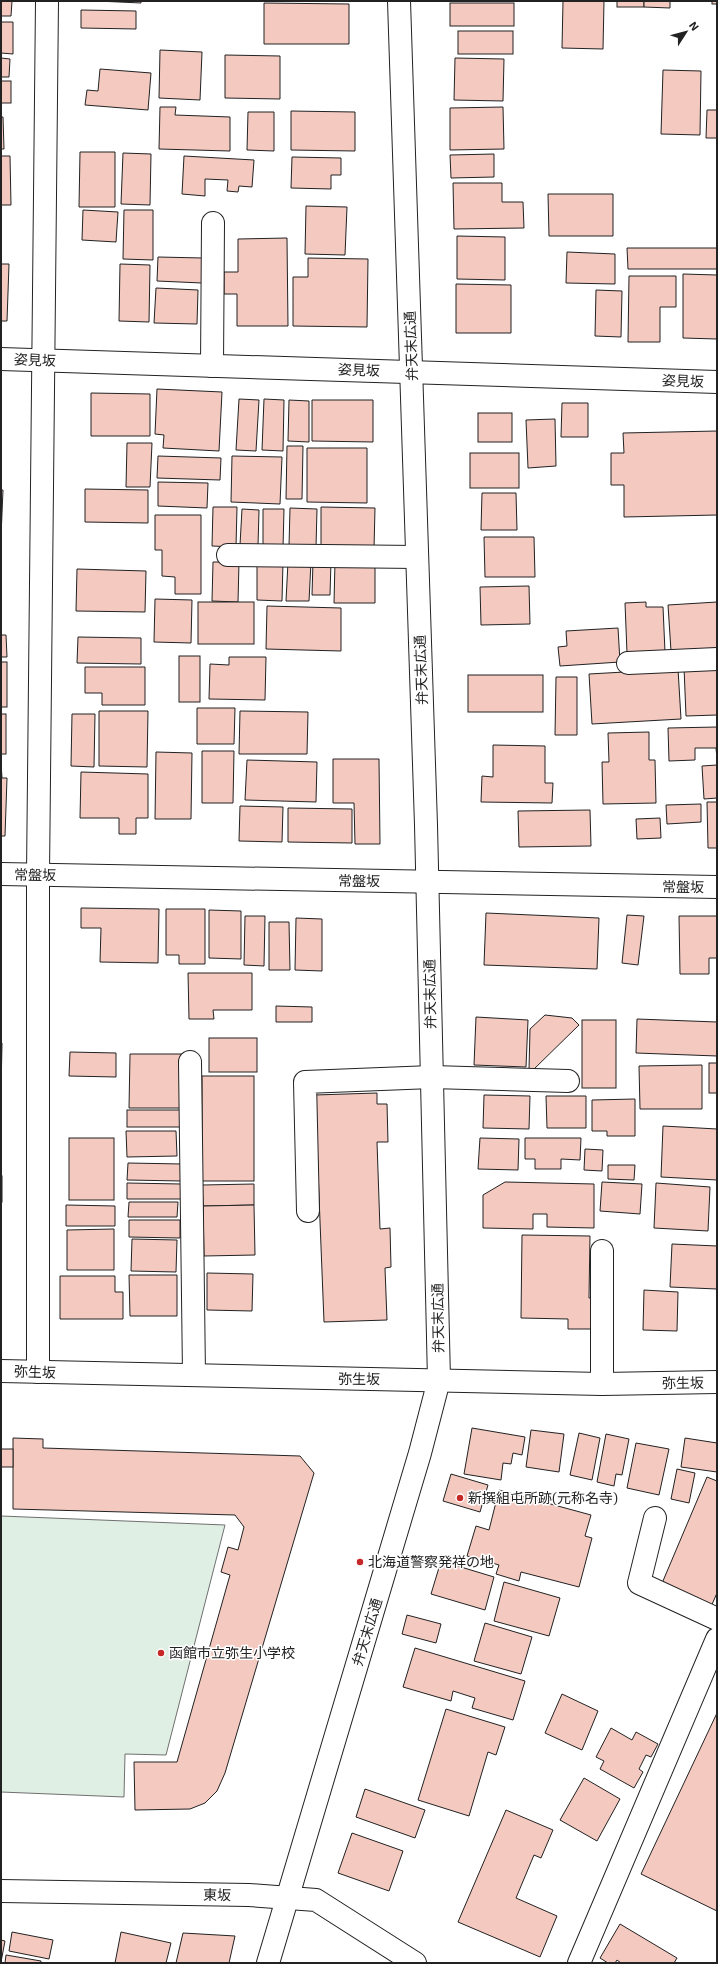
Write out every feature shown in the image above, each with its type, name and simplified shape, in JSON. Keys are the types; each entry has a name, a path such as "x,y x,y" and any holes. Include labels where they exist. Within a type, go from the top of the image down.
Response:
{"street":[{"path":"38,1372 38,875 42,360 47,1"},
{"name":"弁天末広通","path":"268,1963 418,1461 439,1380 428,882 399,1"},
{"path":"212,366 213,223"},
{"name":"姿見坂","path":"1,359 717,382"},
{"path":"228,555 417,557"},
{"path":"628,663 717,659"},
{"name":"常盤坂","path":"1,874 717,887"},
{"path":"190,1062 194,1375"},
{"path":"308,1211 305,1082 432,1077 568,1081"},
{"path":"602,1251 602,1384"},
{"name":"弥生坂","path":"1,1371 602,1384 717,1382"},
{"path":"655,1518 639,1584 717,1619"},
{"path":"579,1963 717,1638"},
{"name":"東坂","path":"1,1890 249,1895 316,1900 415,1963"}],"green space":[{"path":"1,1516 225,1525 166,1755 125,1754 124,1797 1,1792"}],"building":[{"path":"1,1 12,1 11,16 1,16"},
{"path":"97,1 141,1 141,3"},
{"path":"563,1 604,1 603,49 562,48"},
{"path":"617,1 644,1 644,7 617,7"},
{"path":"644,1 670,1 670,8 644,7"},
{"path":"712,1 717,1 717,4 712,4"},
{"path":"264,3 349,4 349,44 264,44"},
{"path":"450,3 514,3 514,26 450,26"},
{"path":"81,10 136,11 136,29 81,28"},
{"path":"1,22 13,22 13,54 1,53"},
{"path":"458,31 513,31 513,54 458,54"},
{"path":"160,50 202,52 200,100 159,98"},
{"path":"225,55 280,56 280,99 225,98"},
{"path":"1,58 10,59 9,77 1,77"},
{"path":"455,58 504,59 503,101 454,100"},
{"path":"100,69 151,73 148,110 85,105 87,90 98,91"},
{"path":"663,70 701,71 700,135 661,134"},
{"path":"1,81 11,81 11,103 1,103"},
{"path":"160,107 176,107 175,115 230,117 230,151 159,149"},
{"path":"503,107 504,149 450,150 450,108"},
{"path":"707,110 717,110 717,138 706,138"},
{"path":"291,111 355,112 355,151 291,150"},
{"path":"248,112 274,112 274,151 247,150"},
{"path":"1,117 3,117 4,149 1,149"},
{"path":"80,152 115,152 115,207 79,207"},
{"path":"123,153 151,154 150,205 121,204"},
{"path":"494,154 494,177 451,178 450,155"},
{"path":"1,156 10,156 11,205 1,205"},
{"path":"184,156 254,160 252,187 239,186 238,192 227,191 228,180 205,179 205,196 182,194"},
{"path":"292,157 341,158 341,175 331,175 331,189 291,188"},
{"path":"453,183 502,183 502,202 523,202 524,228 454,229"},
{"path":"548,194 613,194 613,236 549,236"},
{"path":"306,206 347,207 345,255 305,254"},
{"path":"83,210 118,212 116,242 82,240"},
{"path":"124,210 153,210 153,260 123,259"},
{"path":"457,236 505,237 505,280 457,279"},
{"path":"287,238 288,326 237,326 237,294 224,294 224,272 238,272 238,239"},
{"path":"627,248 717,248 717,269 628,269"},
{"path":"567,252 615,254 615,284 566,283"},
{"path":"158,257 203,258 202,283 157,281"},
{"path":"308,258 368,259 367,327 293,326 293,277 308,277"},
{"path":"1,264 9,264 7,321 1,321"},
{"path":"120,264 150,265 149,322 119,321"},
{"path":"683,274 717,275 717,339 683,338"},
{"path":"629,276 676,276 676,307 660,307 660,342 628,342"},
{"path":"456,284 511,285 511,333 456,333"},
{"path":"156,288 198,290 197,324 154,323"},
{"path":"596,290 622,291 621,337 595,336"},
{"path":"157,389 222,392 219,451 163,448 164,435 155,434"},
{"path":"91,393 150,394 150,436 91,436"},
{"path":"239,399 259,400 256,451 236,450"},
{"path":"264,399 284,400 283,451 262,450"},
{"path":"289,400 309,401 309,442 288,441"},
{"path":"312,400 373,400 373,442 312,441"},
{"path":"562,403 588,403 588,437 561,437"},
{"path":"478,413 512,413 512,442 478,442"},
{"path":"555,419 556,466 528,468 526,420"},
{"path":"717,431 717,515 624,517 624,485 611,485 611,453 624,453 623,433"},
{"path":"127,443 152,443 150,487 126,487"},
{"path":"287,446 303,446 302,499 286,499"},
{"path":"307,448 367,448 367,503 307,502"},
{"path":"470,453 519,453 519,488 470,488"},
{"path":"158,456 221,458 220,480 157,478"},
{"path":"232,456 282,457 280,504 231,502"},
{"path":"158,482 208,483 207,508 158,506"},
{"path":"85,489 148,490 148,523 85,522"},
{"path":"1,490 3,490 1,537"},
{"path":"482,493 516,493 517,530 481,530"},
{"path":"213,507 237,507 236,547 212,546"},
{"path":"321,507 375,508 374,549 321,547"},
{"path":"290,508 317,509 316,547 289,546"},
{"path":"242,509 259,510 258,546 240,545"},
{"path":"263,509 284,509 283,548 263,548"},
{"path":"155,515 201,515 201,594 175,594 175,577 162,576 162,550 155,550"},
{"path":"484,537 534,537 535,577 485,577"},
{"path":"313,561 331,561 330,595 312,595"},
{"path":"335,561 375,562 375,603 334,603"},
{"path":"213,562 239,562 238,602 212,601"},
{"path":"257,562 283,562 282,601 257,600"},
{"path":"288,562 311,562 309,601 286,601"},
{"path":"77,569 146,571 145,612 76,611"},
{"path":"529,586 530,624 481,625 480,587"},
{"path":"155,599 192,600 191,643 154,642"},
{"path":"198,602 254,602 254,644 198,644"},
{"path":"646,602 646,607 663,607 665,652 627,653 625,603"},
{"path":"717,602 717,648 671,651 668,605"},
{"path":"267,606 341,608 341,651 266,649"},
{"path":"618,628 620,662 560,666 558,647 567,646 566,631"},
{"path":"1,635 6,635 7,657 1,657"},
{"path":"78,637 141,638 141,664 77,663"},
{"path":"179,656 200,656 200,702 179,702"},
{"path":"229,657 266,657 265,700 209,699 210,664 229,665"},
{"path":"1,662 7,662 7,707 1,707"},
{"path":"717,666 717,715 686,716 684,667"},
{"path":"85,667 145,667 145,705 102,705 102,693 85,693"},
{"path":"678,669 681,719 592,724 589,674"},
{"path":"468,675 543,675 543,712 468,712"},
{"path":"556,677 577,677 577,735 555,735"},
{"path":"197,708 235,708 234,744 197,744"},
{"path":"99,711 148,711 147,767 99,766"},
{"path":"240,711 308,712 307,754 239,754"},
{"path":"1,714 6,714 6,754 1,754"},
{"path":"72,714 95,714 94,767 71,766"},
{"path":"717,727 717,759 716,748 695,748 695,760 669,761 668,728"},
{"path":"649,732 649,760 655,760 656,803 603,804 602,762 609,762 608,733"},
{"path":"493,745 545,746 545,783 553,783 552,803 481,802 482,776 493,777"},
{"path":"202,751 234,751 233,803 202,803"},
{"path":"156,752 192,753 191,819 155,819"},
{"path":"333,759 379,759 380,844 355,844 354,803 333,803"},
{"path":"247,760 317,762 316,802 245,800"},
{"path":"1,763 2,778 7,778 5,836 1,836"},
{"path":"717,765 717,798 704,799 702,766"},
{"path":"81,772 148,774 148,818 136,818 136,834 119,834 119,818 80,818"},
{"path":"707,802 717,802 717,848 708,848"},
{"path":"701,804 701,822 667,824 666,805"},
{"path":"240,806 283,807 282,842 239,841"},
{"path":"288,808 352,809 352,843 288,842"},
{"path":"590,810 591,846 519,847 518,811"},
{"path":"660,818 661,838 637,839 636,819"},
{"path":"81,908 159,909 158,963 100,962 101,928 81,928"},
{"path":"166,909 205,909 205,964 179,964 179,955 166,955"},
{"path":"209,910 241,911 241,959 209,958"},
{"path":"486,913 599,918 597,969 484,965"},
{"path":"627,915 644,916 638,965 622,963"},
{"path":"245,916 265,916 264,966 244,965"},
{"path":"679,916 717,916 717,958 709,958 709,974 680,974"},
{"path":"296,918 322,919 322,971 295,970"},
{"path":"269,922 289,922 290,970 269,970"},
{"path":"188,973 252,973 252,1010 213,1010 214,1019 189,1019"},
{"path":"276,1006 312,1007 312,1022 276,1022"},
{"path":"545,1015 572,1018 579,1025 532,1071 529,1069 530,1029"},
{"path":"476,1017 528,1020 526,1067 474,1065"},
{"path":"637,1019 717,1022 717,1056 636,1053"},
{"path":"582,1020 616,1020 616,1088 582,1088"},
{"path":"209,1038 257,1038 257,1072 209,1072"},
{"path":"1,1043 2,1043 1,1091"},
{"path":"70,1052 116,1053 116,1077 69,1076"},
{"path":"130,1054 182,1054 182,1108 129,1108"},
{"path":"709,1063 717,1063 717,1093 709,1093"},
{"path":"702,1065 702,1109 640,1109 639,1066"},
{"path":"202,1076 254,1076 254,1181 202,1181"},
{"path":"377,1093 377,1104 387,1104 388,1142 377,1142 380,1229 390,1228 391,1267 385,1268 387,1320 324,1322 315,1095"},
{"path":"484,1095 530,1096 529,1129 483,1128"},
{"path":"546,1096 586,1096 586,1128 547,1128"},
{"path":"635,1099 635,1136 607,1136 607,1131 592,1131 592,1100"},
{"path":"127,1110 181,1110 181,1127 127,1127"},
{"path":"663,1126 717,1129 717,1180 661,1177"},
{"path":"126,1131 176,1131 177,1156 127,1157"},
{"path":"69,1138 114,1138 114,1200 69,1200"},
{"path":"480,1138 519,1139 518,1170 478,1169"},
{"path":"525,1138 581,1138 580,1160 561,1159 561,1169 535,1169 535,1159 525,1159"},
{"path":"585,1149 603,1150 602,1171 584,1170"},
{"path":"128,1163 182,1164 182,1181 127,1180"},
{"path":"608,1165 635,1165 634,1180 608,1179"},
{"path":"2,1176 2,1202 1,1202"},
{"path":"505,1182 594,1184 594,1228 547,1227 547,1214 533,1214 533,1229 483,1228 483,1195"},
{"path":"602,1182 642,1184 640,1214 600,1211"},
{"path":"127,1183 181,1184 181,1199 127,1199"},
{"path":"656,1183 710,1187 708,1231 654,1228"},
{"path":"254,1184 254,1205 203,1206 202,1185"},
{"path":"129,1202 178,1202 177,1217 128,1217"},
{"path":"66,1205 115,1206 115,1226 66,1226"},
{"path":"254,1205 255,1255 204,1256 203,1206"},
{"path":"129,1220 180,1220 180,1238 129,1237"},
{"path":"114,1229 114,1270 67,1270 67,1230"},
{"path":"522,1235 590,1236 589,1298 595,1298 594,1329 568,1329 568,1319 521,1318"},
{"path":"132,1239 177,1240 176,1272 131,1271"},
{"path":"672,1244 717,1246 717,1289 670,1287"},
{"path":"207,1273 253,1274 252,1311 207,1310"},
{"path":"129,1275 177,1275 177,1316 130,1316"},
{"path":"60,1276 115,1276 115,1292 123,1292 123,1319 60,1319"},
{"path":"644,1290 678,1292 677,1331 643,1330"},
{"path":"472,1428 525,1437 522,1455 513,1453 511,1464 503,1463 501,1480 464,1474"},
{"path":"531,1430 564,1434 559,1472 526,1467"},
{"path":"579,1433 600,1438 592,1480 570,1475"},
{"path":"606,1434 629,1439 622,1475 616,1474 614,1486 597,1482"},
{"path":"13,1438 43,1439 43,1448 300,1456 314,1473 225,1773 217,1791 205,1803 190,1809 135,1810 134,1762 177,1762 230,1575 221,1572 228,1547 238,1550 244,1527 235,1515 13,1509"},
{"path":"685,1438 717,1443 717,1472 681,1467"},
{"path":"636,1443 669,1449 659,1495 627,1488"},
{"path":"1,1449 13,1449 13,1467 1,1467"},
{"path":"677,1469 695,1473 689,1503 671,1499"},
{"path":"451,1474 488,1485 480,1512 443,1501"},
{"path":"707,1477 717,1481 717,1593 710,1609 660,1588"},
{"path":"499,1490 591,1515 585,1536 592,1538 579,1587 521,1572 519,1581 496,1574 499,1565 467,1556 476,1526 489,1530"},
{"path":"441,1561 494,1577 485,1610 431,1594"},
{"path":"504,1582 560,1598 549,1636 494,1621"},
{"path":"407,1615 441,1624 436,1643 402,1634"},
{"path":"485,1623 532,1637 521,1674 474,1661"},
{"path":"415,1648 525,1681 513,1720 472,1708 475,1698 453,1691 451,1701 403,1687"},
{"path":"562,1694 598,1711 582,1750 545,1733"},
{"path":"446,1709 505,1727 496,1755 488,1752 469,1816 418,1800"},
{"path":"717,1713 717,1911 641,1874"},
{"path":"611,1728 632,1740 636,1732 658,1744 651,1757 646,1755 639,1769 643,1772 634,1788 600,1769 604,1761 596,1757"},
{"path":"584,1778 620,1799 597,1841 560,1820"},
{"path":"365,1789 425,1810 415,1838 356,1817"},
{"path":"506,1810 553,1830 541,1858 534,1855 516,1898 557,1916 540,1957 458,1922"},
{"path":"352,1833 403,1851 389,1891 338,1873"},
{"path":"620,1924 677,1958 674,1963 621,1963 617,1960 615,1963 608,1963 600,1958"},
{"path":"12,1932 53,1940 49,1959 9,1951"},
{"path":"121,1932 171,1943 166,1963 115,1963"},
{"path":"183,1933 235,1936 229,1963 176,1963"},
{"path":"1,1940 5,1941 1,1962"},
{"path":"6,1955 41,1961 41,1963 5,1963"}],"place":[{"name":"新撰組屯所跡(元称名寺)","path":"460,1498"},
{"name":"北海道警察発祥の地","path":"360,1562"},
{"name":"函館市立弥生小学校","path":"161,1653"}]}
